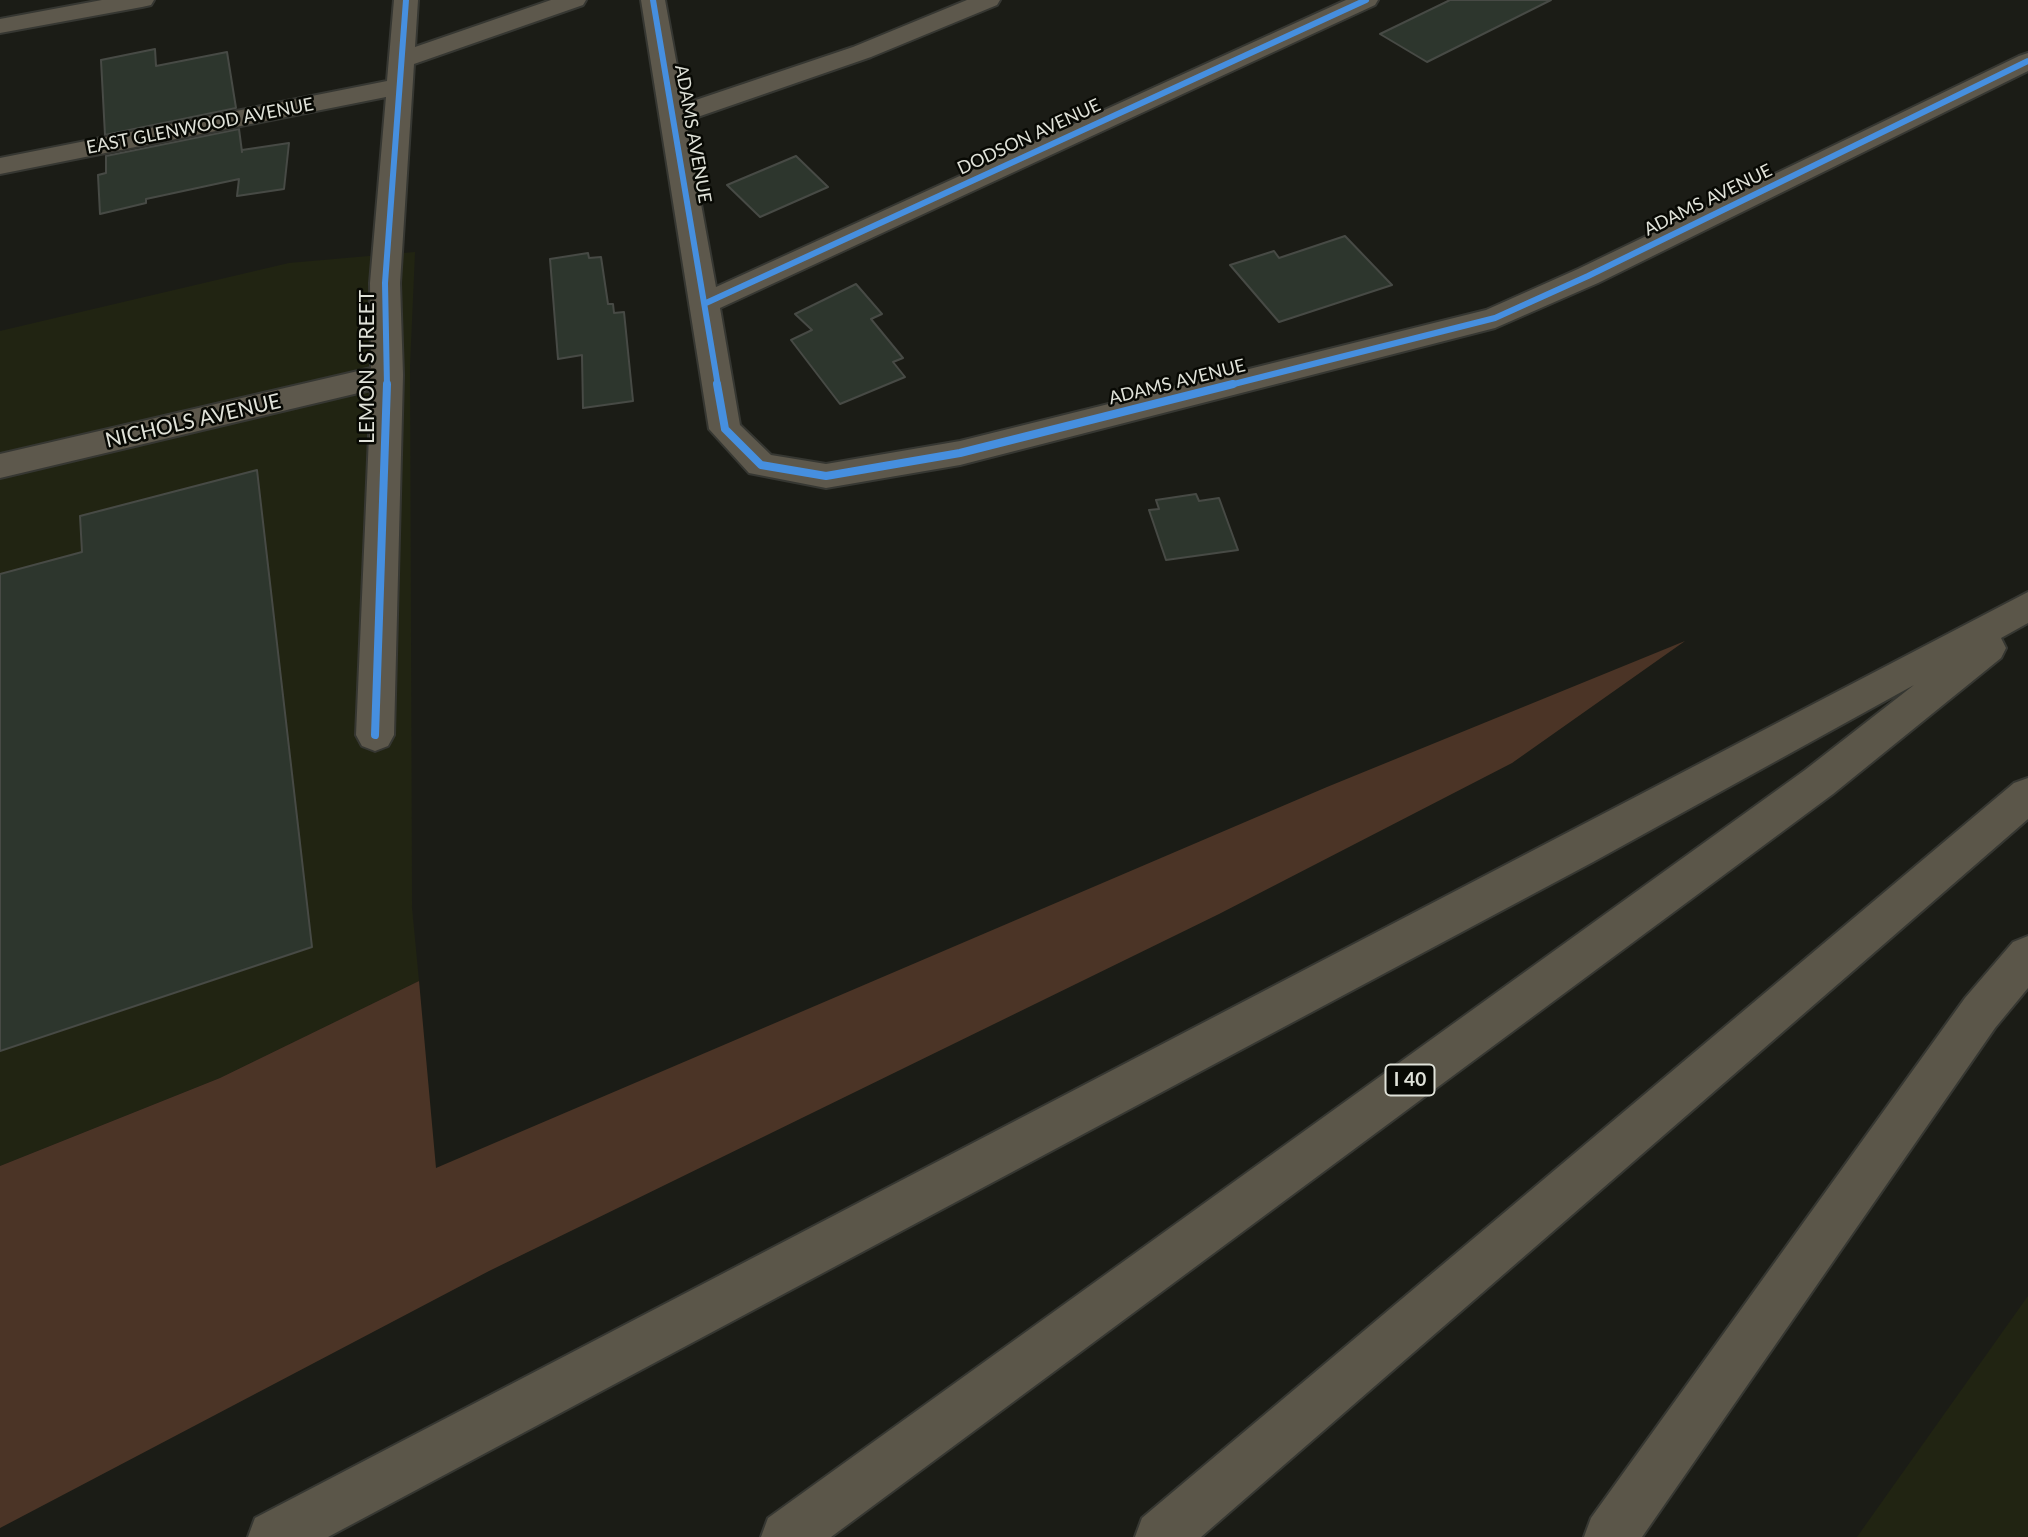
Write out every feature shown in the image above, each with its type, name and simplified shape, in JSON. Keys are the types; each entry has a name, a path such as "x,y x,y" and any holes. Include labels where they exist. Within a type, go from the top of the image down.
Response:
{"highway":[{"path":"274,1537 1579,849 2028,606"},
{"name":"I 40","path":"787,1537 1819,782 2028,617"},
{"path":"1161,1537 2028,795"},
{"path":"1610,1537 1980,1013 2028,956"}],"street":[{"path":"0,26 142,0"},
{"name":"LEMON STREET","path":"375,735 387,375 385,283 407,0"},
{"name":"EAST GLENWOOD AVENUE","path":"0,166 401,73 574,0"},
{"name":"ADAMS AVENUE","path":"653,0 675,116 725,429 761,465 827,476 960,453 1495,318 1588,276 2028,61"},
{"path":"675,116 754,86 862,52 988,0"},
{"name":"DODSON AVENUE","path":"706,303 1366,0"},
{"name":"NICHOLS AVENUE","path":"0,466 387,375"}],"shaded area":[{"path":"415,252 410,366 412,908 419,981 220,1078 0,1166 0,331 289,263"},
{"path":"1685,641 1512,763 1219,914 489,1271 0,1528 0,1166 220,1078 419,981 436,1168 1327,787"},
{"path":"2028,1296 2028,1537 1857,1537"}],"building":[{"path":"1450,0 1551,0 1427,62 1380,34"},
{"path":"155,49 156,66 227,52 236,108 105,135 101,60"},
{"path":"239,129 242,152 289,143 284,189 237,196 239,179 146,199 146,203 100,214 98,175 106,173 106,156"},
{"path":"796,156 828,187 760,217 727,185"},
{"path":"1345,236 1392,285 1279,322 1230,265 1274,251 1279,258"},
{"path":"588,253 589,258 601,257 608,304 613,304 614,313 624,312 633,401 583,408 582,355 558,359 550,259"},
{"path":"856,284 882,314 871,319 903,358 893,362 905,377 840,404 791,340 812,330 795,314"},
{"path":"257,470 312,947 0,1051 0,574 82,552 80,516"},
{"path":"1196,494 1199,501 1219,498 1238,550 1166,560 1149,510 1159,509 1156,500"}],"cycle path":[{"path":"375,735 387,375 385,283 406,0"},
{"path":"653,0 725,429 761,465 826,476 960,453 1495,318 1588,276 2028,61"},
{"path":"706,303 1366,0"}]}
